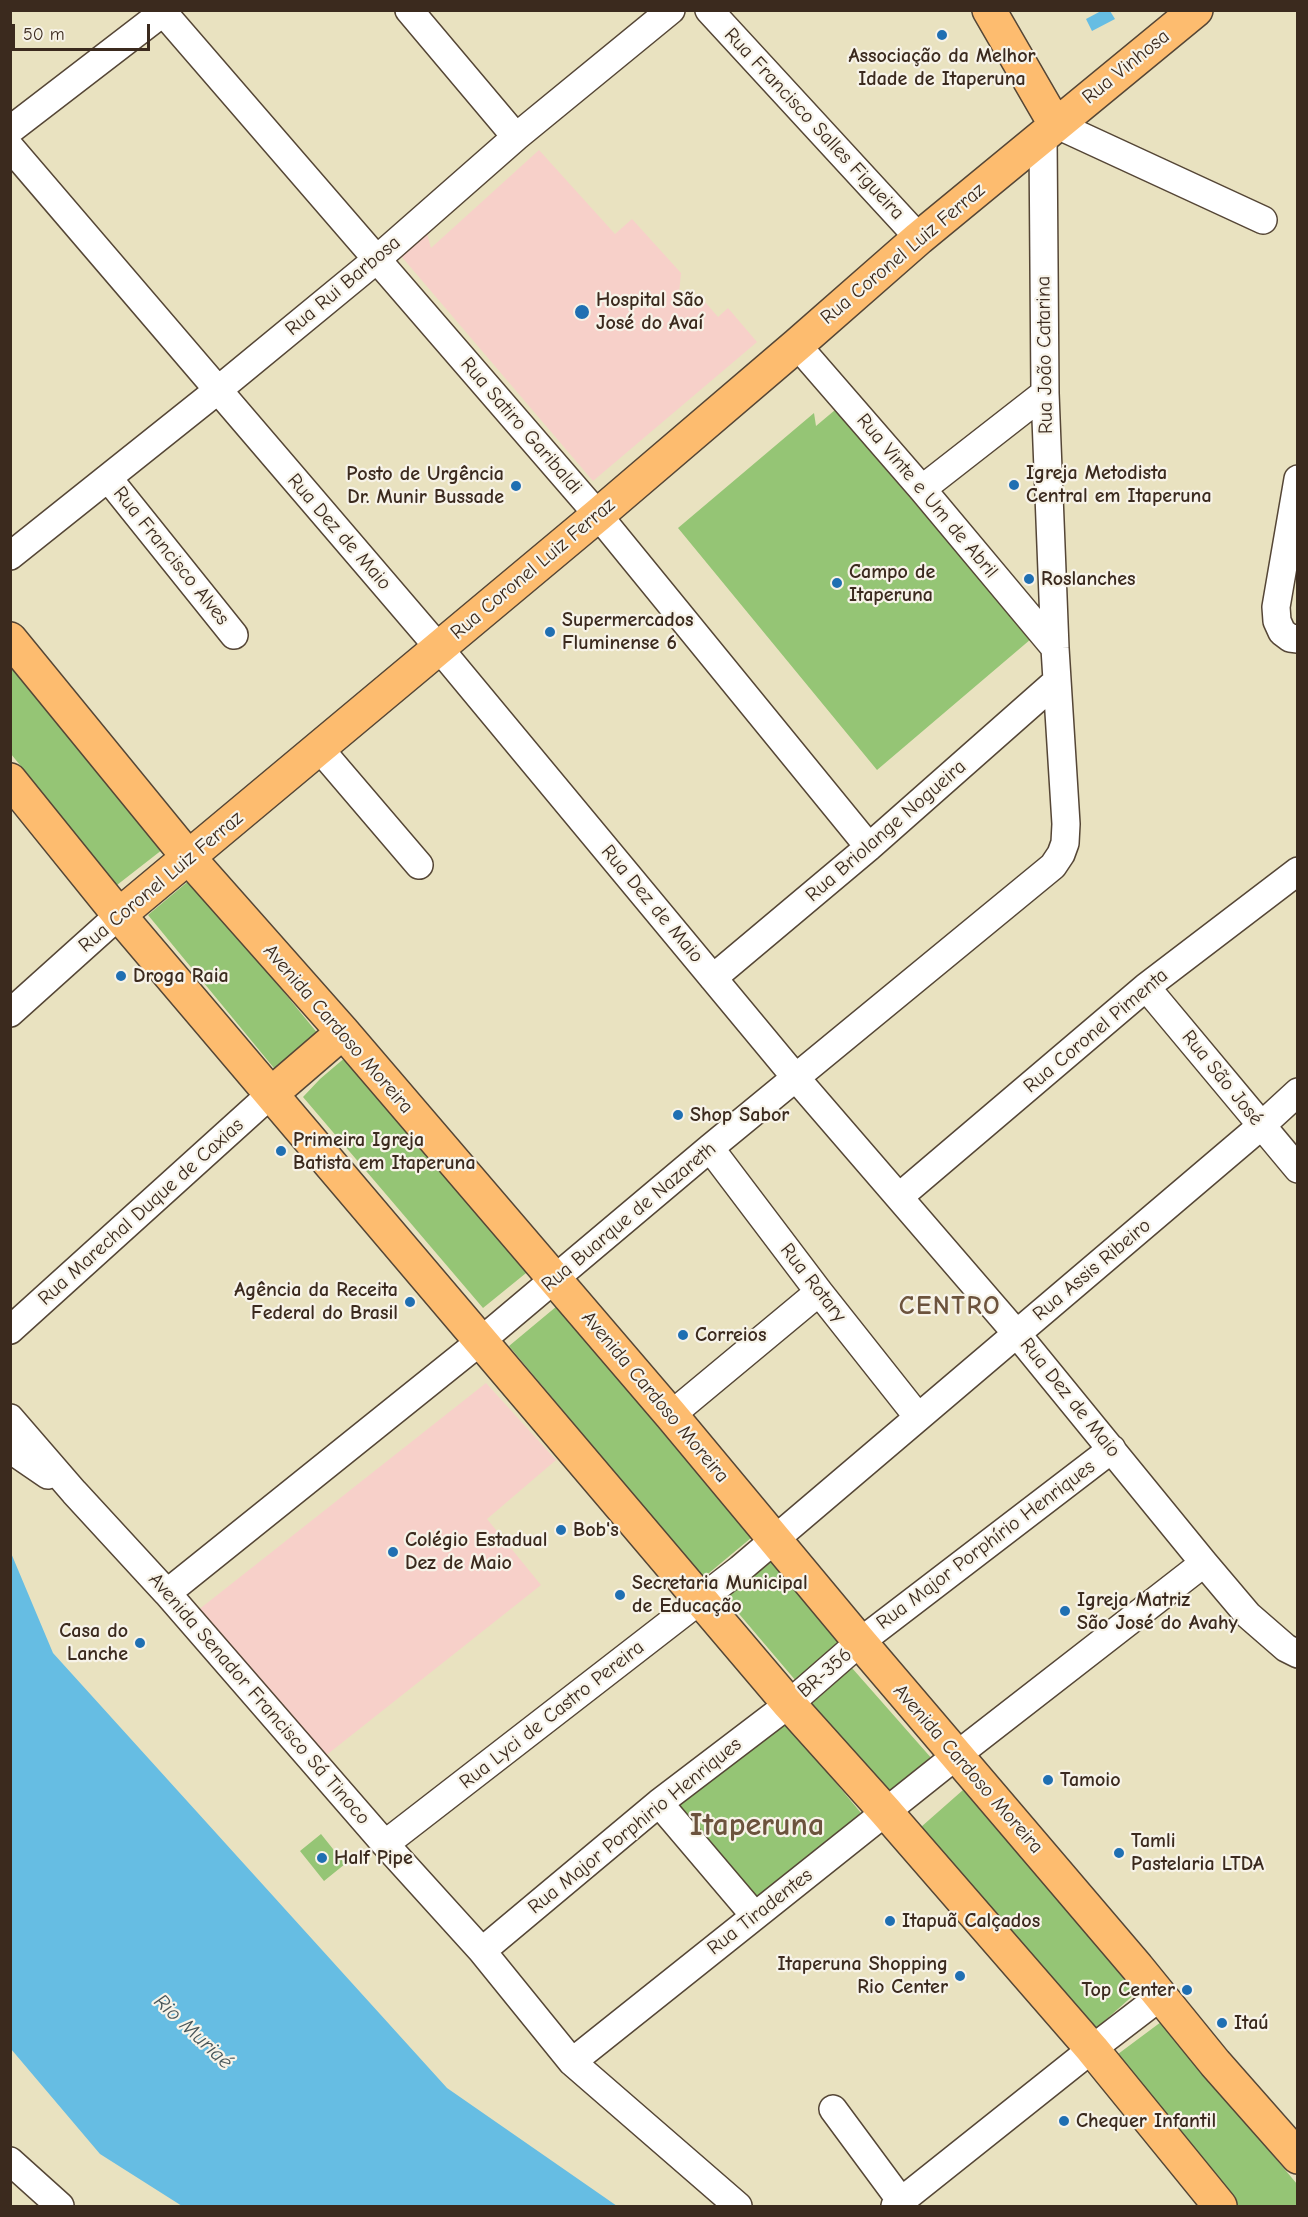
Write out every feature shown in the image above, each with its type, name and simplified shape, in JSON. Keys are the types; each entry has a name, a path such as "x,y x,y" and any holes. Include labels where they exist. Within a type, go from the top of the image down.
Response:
{"main road":[{"path":"989,10 1049,130"},
{"name":"Rua Vinhosa","path":"1049,130 1196,10"},
{"name":"Rua Coronel Luiz Ferraz","path":"119,915 598,515 919,238 1049,130"},
{"name":"Avenida Cardoso Moreira","path":"10,639 189,858 671,1414 774,1540 1161,1996 1215,2063 1298,2157"},
{"name":"BR-356","path":"10,780 119,915 789,1704 1092,2049 1220,2206"},
{"path":"271,1094 342,1032"}],"street":[{"path":"409,10 516,137"},
{"name":"Rua Rui Barbosa","path":"10,556 376,260 516,137 671,10"},
{"name":"Rua Francisco Salles Figueira","path":"709,10 919,238"},
{"path":"10,130 164,11"},
{"name":"Rua Satiro Garibaldi","path":"164,11 376,260 598,515 869,847"},
{"path":"1049,130 1263,220"},
{"name":"Rua João Catarina","path":"1049,130 1045,393 1055,648 1066,824"},
{"name":"Rua Dez de Maio","path":"10,147 439,648 796,1078 1017,1334 1203,1563 1248,1615 1286,1648 1298,1654"},
{"name":"Rua Vinte e Um de Abril","path":"797,345 922,489 1055,648"},
{"path":"922,489 1045,393"},
{"name":"Rua Francisco Alves","path":"108,478 234,635"},
{"path":"1298,478 1276,607 1277,621 1282,632 1290,638 1298,639"},
{"name":"Rua Briolange Nogueira","path":"713,978 869,847 1057,681"},
{"path":"319,748 419,865"},
{"name":"Rua Buarque de Nazareth","path":"167,1593 482,1340 710,1148 1053,866 1065,843 1066,824"},
{"name":"Rua Coronel Pimenta","path":"899,1197 1146,987 1298,871"},
{"name":"Rua Coronel Luiz Ferraz","path":"10,1013 119,915"},
{"name":"Rua São José","path":"1146,987 1298,1169"},
{"name":"Rua Assis Ribeiro","path":"774,1540 1298,1092"},
{"name":"Rua Marechal Duque de Caxias","path":"10,1330 271,1094"},
{"name":"Rua Rotary","path":"710,1148 819,1292 918,1417"},
{"path":"671,1414 819,1292"},
{"name":"Avenida Senador Francisco Sá Tinoco","path":"10,1418 482,1951 572,2062 738,2206"},
{"path":"10,1449 74,1492"},
{"name":"Rua Major Porphírio Henriques","path":"860,1642 1112,1449"},
{"name":"Rua Lyci de Castro Pereira","path":"386,1844 701,1600 774,1540"},
{"name":"Rua Tiradentes","path":"572,2062 957,1755 1203,1563"},
{"name":"BR-356","path":"789,1704 860,1642"},
{"name":"Rua Major Porphirio Henriques","path":"482,1951 659,1803 789,1704"},
{"path":"659,1803 754,1916"},
{"path":"832,2109 898,2204 1161,1996"},
{"path":"10,2161 60,2206"}],"shaded area":[{"name":"Hospital São José do Avaí","path":"539,150 615,234 632,219 681,273 679,293 699,295 718,317 728,308 757,342 593,481 401,256 427,234 431,248"},
{"name":"Colégio Estadual Dez de Maio","path":"486,1383 556,1460 487,1519 541,1585 324,1757 197,1611"}],"green space":[{"name":"Campo de Itaperuna","path":"835,410 1031,639 877,770 678,528 814,413 816,426"},
{"path":"10,664 167,846 117,885 11,754"},
{"path":"191,879 319,1035 278,1073 148,915"},
{"path":"347,1056 531,1269 483,1308 303,1097"},
{"path":"557,1306 751,1538 703,1578 509,1346"},
{"path":"768,1559 843,1646 796,1681 723,1595"},
{"path":"852,1668 933,1760 886,1794 807,1708"},
{"path":"782,1718 866,1819 759,1908 674,1807"},
{"path":"963,1790 1137,1992 1091,2033 921,1827"},
{"name":"Half Pipe","path":"321,1834 345,1864 324,1881 300,1851"},
{"path":"1161,2022 1297,2184 1297,2206 1237,2206 1114,2057"}],"water":[{"path":"1101,11 1110,11 1115,19 1092,31 1086,19"},
{"name":"Rio Muriaé","path":"11,1553 53,1653 447,2088 617,2206 182,2206 100,2154 11,2049"}],"place":[{"name":"Associação da Melhor Idade de Itaperuna","path":"942,35"},
{"name":"Hospital São José do Avaí","path":"582,312"},
{"name":"Igreja Metodista Central em Itaperuna","path":"1014,485"},
{"name":"Posto de Urgência Dr. Munir Bussade","path":"516,486"},
{"name":"Roslanches","path":"1029,579"},
{"name":"Campo de Itaperuna","path":"837,583"},
{"name":"Supermercados Fluminense 6","path":"550,632"},
{"name":"Droga Raia","path":"121,976"},
{"name":"Shop Sabor","path":"678,1115"},
{"name":"Primeira Igreja Batista em Itaperuna","path":"281,1151"},
{"name":"Agência da Receita Federal do Brasil","path":"410,1302"},
{"name":"Correios","path":"683,1335"},
{"name":"Bob's","path":"561,1530"},
{"name":"Colégio Estadual Dez de Maio","path":"393,1552"},
{"name":"Secretaria Municipal de Educação","path":"620,1595"},
{"name":"Igreja Matriz São José do Avahy","path":"1065,1611"},
{"name":"Casa do Lanche","path":"140,1643"},
{"name":"Tamoio","path":"1048,1780"},
{"name":"Tamli Pastelaria LTDA","path":"1119,1853"},
{"name":"Half Pipe","path":"322,1858"},
{"name":"Itapuã Calçados","path":"890,1921"},
{"name":"Itaperuna Shopping Rio Center","path":"960,1976"},
{"name":"Top Center","path":"1187,1990"},
{"name":"Itaú","path":"1222,2023"},
{"name":"Chequer Infantil","path":"1064,2121"}],"district":[{"name":"CENTRO","path":"950,1307"},
{"name":"Itaperuna","path":"757,1826"}]}
